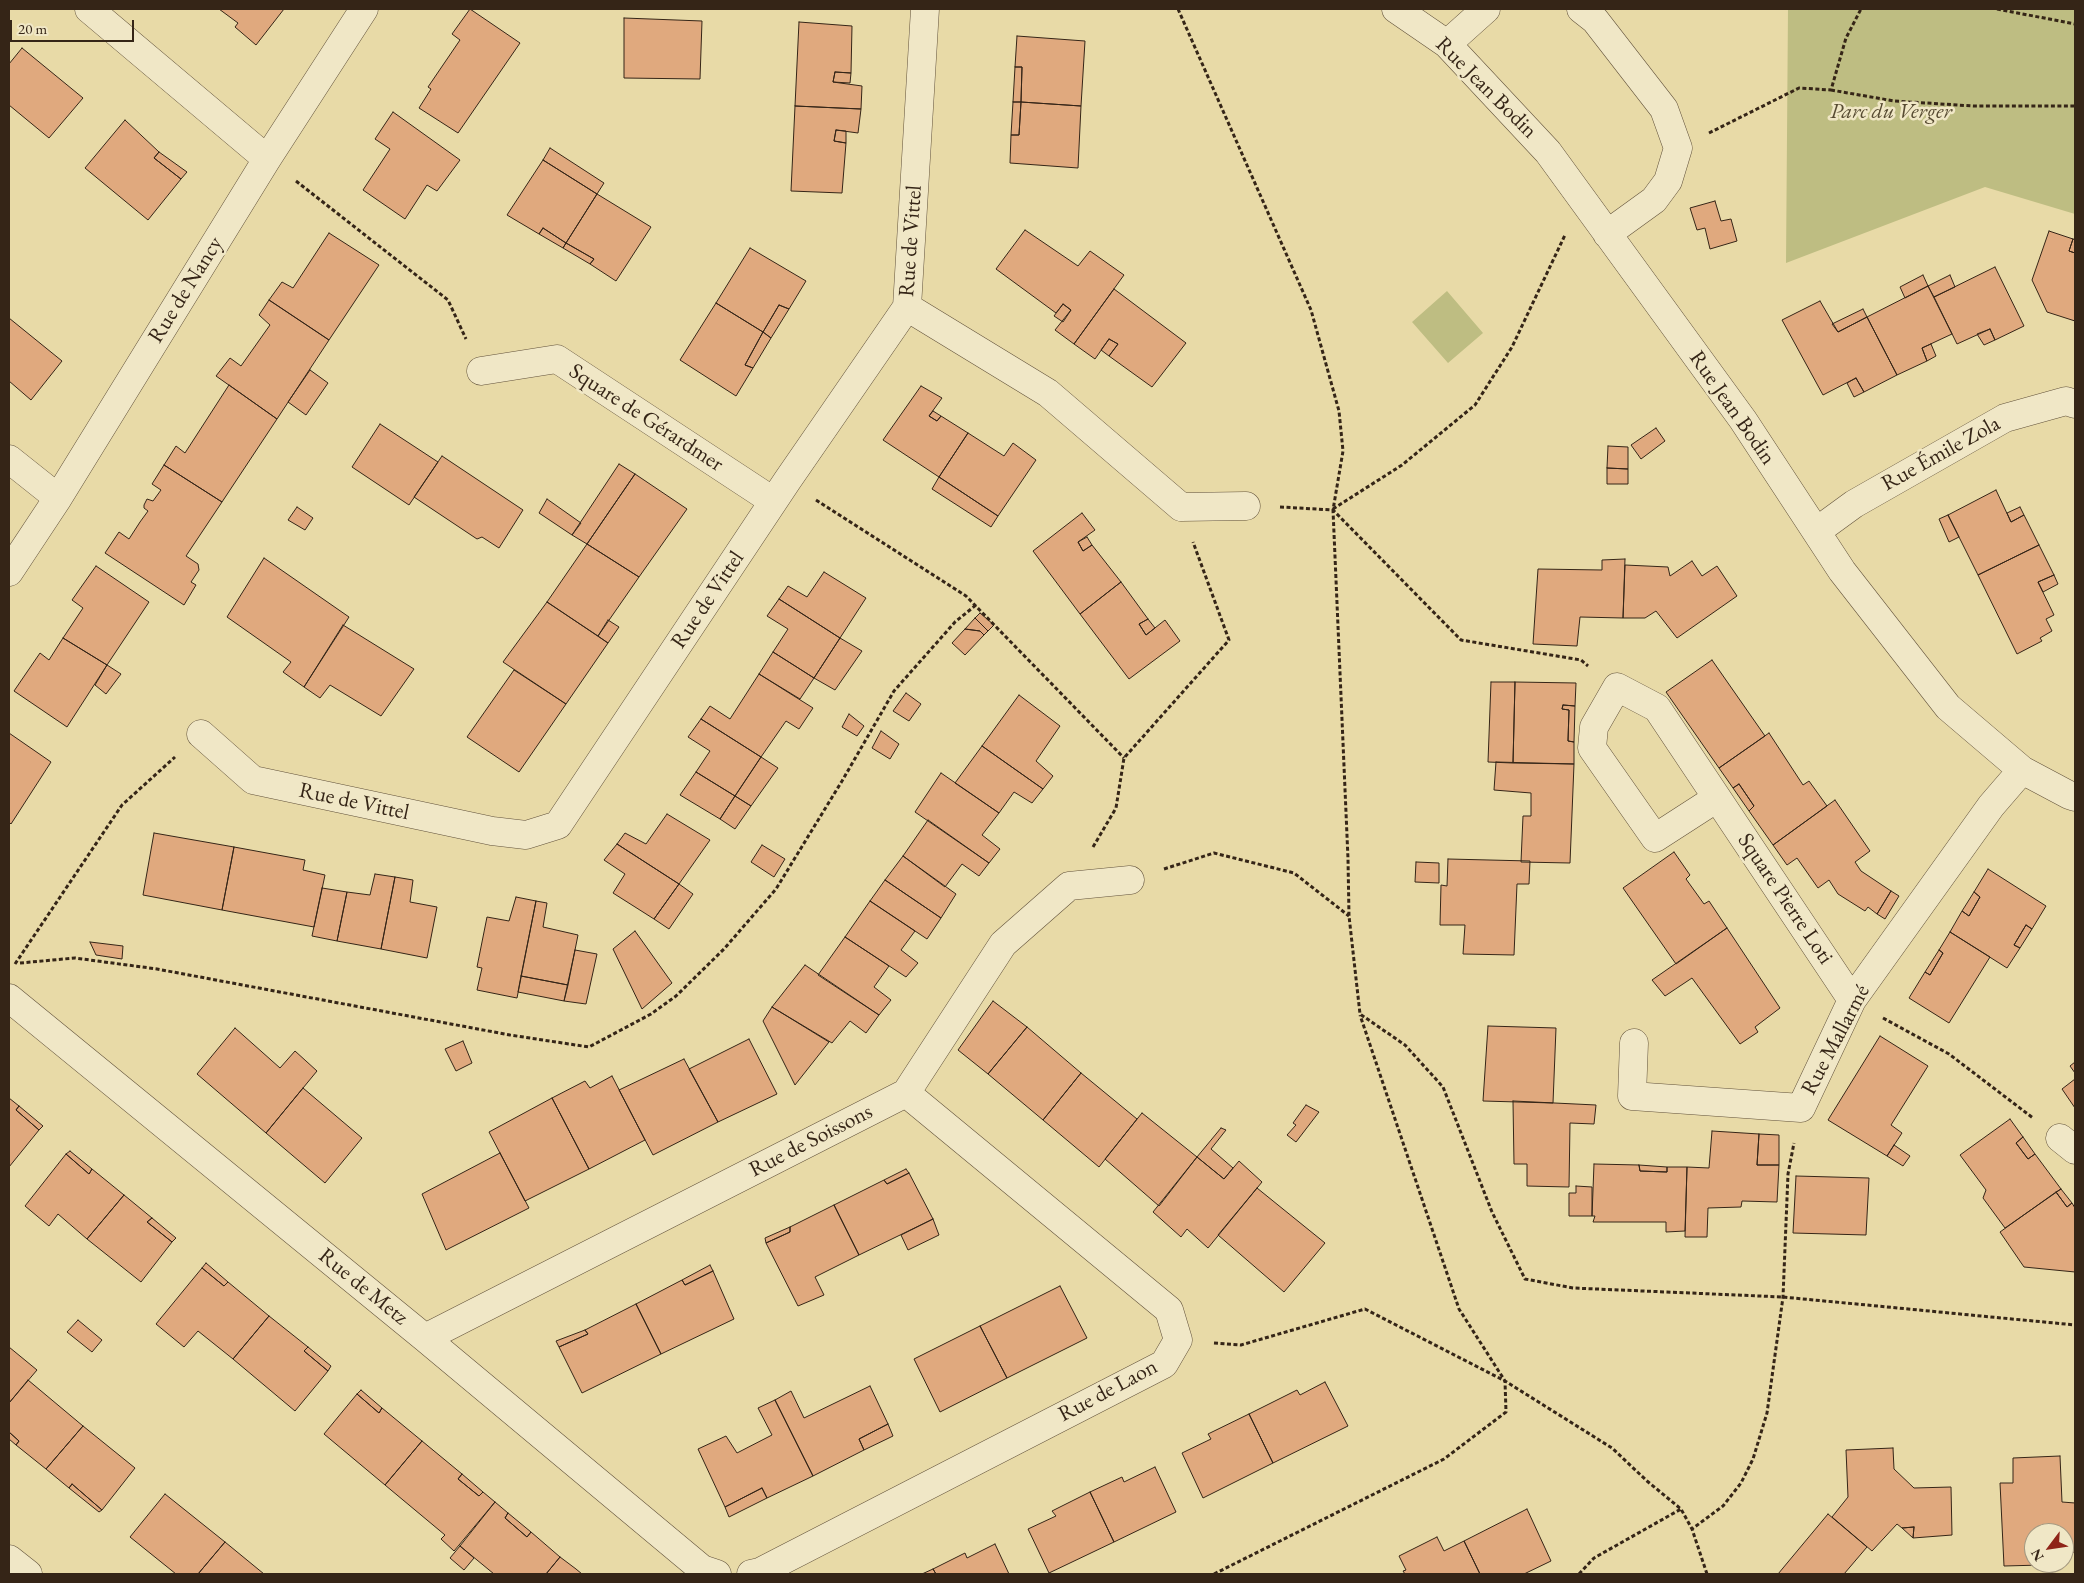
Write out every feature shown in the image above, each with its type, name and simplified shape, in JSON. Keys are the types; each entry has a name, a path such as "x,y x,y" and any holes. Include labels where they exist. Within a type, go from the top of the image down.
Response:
{"street":[{"path":"89,9 267,159"},
{"name":"Rue de Nancy","path":"9,572 58,498 267,159 364,9"},
{"name":"Rue de Vittel","path":"201,734 253,780 492,831 526,835 558,825 780,491 907,307 925,9"},
{"name":"Rue Jean Bodin","path":"1396,9 1447,44 1548,152 1742,420 1817,530 1842,571 1948,707 2022,770 2069,795 2075,796"},
{"path":"1447,44 1486,9"},
{"path":"1581,9 1595,20 1664,109 1678,148 1668,181 1654,200 1607,234"},
{"path":"907,307 1048,393 1181,507 1246,506"},
{"name":"Square de Gérardmer","path":"481,371 557,359 780,491"},
{"name":"Rue Émile Zola","path":"1817,530 1854,504 2005,418 2066,401 2075,404"},
{"path":"9,459 58,498"},
{"path":"1617,687 1594,727 1592,748 1655,838 1718,798"},
{"name":"Square Pierre Loti","path":"1617,687 1657,708 1852,1000"},
{"name":"Rue Mallarmé","path":"1634,1043 1632,1096 1801,1108 1852,1000 1991,806 2022,770"},
{"path":"1069,886 1130,880"},
{"name":"Rue de Soissons","path":"425,1338 906,1092 1003,944 1069,886"},
{"name":"Rue de Metz","path":"9,998 425,1338 702,1569 717,1574"},
{"name":"Rue de Laon","path":"751,1574 760,1572 1164,1364 1178,1340 1169,1310 906,1092"},
{"path":"9,1558 28,1574"}],"path":[{"path":"1178,9 1311,310 1338,411 1343,451 1333,510 1349,916 1360,1014 1458,1309 1505,1381 1506,1412 1444,1459 1214,1574"},
{"path":"1831,90 1846,38 1861,9"},
{"path":"1997,9 2075,24"},
{"path":"1678,148 1799,88 1831,90 1894,101 1973,106 2075,106"},
{"path":"267,159 448,300 481,371"},
{"path":"1246,506 1333,510 1402,465 1475,405 1512,347 1562,240 1585,201"},
{"path":"780,491 966,596 1124,758"},
{"path":"1069,886 1116,808 1124,758 1229,640 1181,507"},
{"path":"1333,510 1461,640 1581,660 1617,687"},
{"path":"15,963 75,958 157,969 500,1033 589,1047 657,1010 676,996 724,949 776,889 894,691 955,622 976,605"},
{"path":"12,968 122,805 201,734"},
{"path":"1130,880 1214,853 1294,873 1349,916"},
{"path":"1852,1000 1949,1054 2067,1144"},
{"path":"1360,1014 1405,1045 1443,1087 1492,1212 1525,1279 1573,1288 1783,1297 2075,1325"},
{"path":"1692,1529 1723,1506 1741,1483 1753,1459 1767,1413 1783,1297 1788,1174 1801,1108"},
{"path":"1178,1340 1242,1345 1365,1309 1505,1381 1612,1448 1647,1481 1681,1509 1692,1529 1707,1574"},
{"path":"1579,1574 1594,1558 1681,1509"}],"green space":[{"name":"Parc du Verger","path":"1788,9 2075,9 2075,214 1985,187 1786,263"},
{"path":"1447,291 1483,333 1448,363 1412,322"}],"building":[{"path":"219,9 284,9 256,45 235,27 238,23"},
{"path":"470,9 520,43 458,133 419,108 431,89 428,87 460,40 452,34"},
{"path":"624,18 702,21 700,79 624,78"},
{"path":"799,22 852,26 851,73 835,72 833,82 862,86 861,109 795,106"},
{"path":"1017,36 1085,41 1081,106 1021,102 1022,67 1015,67"},
{"path":"22,48 83,98 49,138 9,105 9,64"},
{"path":"1015,67 1022,67 1021,102 1013,102"},
{"path":"835,72 851,73 850,83 833,82"},
{"path":"1013,102 1021,102 1019,135 1011,135"},
{"path":"1021,102 1081,106 1078,168 1010,163 1011,135 1019,135"},
{"path":"795,106 861,109 858,133 836,130 834,141 846,143 842,193 791,191"},
{"path":"393,112 460,160 437,191 427,185 405,219 363,190 390,149 375,139"},
{"path":"125,120 159,152 154,158 181,179 148,220 85,168"},
{"path":"836,130 846,131 846,143 834,141"},
{"path":"550,148 604,183 597,194 543,160"},
{"path":"159,152 187,172 181,179 154,158"},
{"path":"543,160 597,194 566,243 543,228 539,234 507,215"},
{"path":"597,194 651,227 616,281 590,264 594,259 566,243"},
{"path":"1715,201 1721,221 1731,219 1737,241 1710,249 1705,228 1697,230 1690,208"},
{"path":"543,228 566,243 563,248 539,234"},
{"path":"1025,230 1078,266 1090,251 1124,275 1074,344 1055,330 1071,310 1063,304 1056,313 996,269"},
{"path":"2049,231 2073,239 2069,251 2075,253 2075,321 2047,312 2032,280"},
{"path":"329,233 379,265 329,340 269,300 282,282 293,288"},
{"path":"2073,239 2075,240 2075,253 2069,251"},
{"path":"566,243 594,259 590,264 563,248"},
{"path":"750,248 806,281 789,309 779,305 763,332 716,303"},
{"path":"1995,267 2024,326 1995,340 1990,329 1957,344 1934,297"},
{"path":"1923,275 1928,286 1905,298 1900,287"},
{"path":"1950,275 1955,287 1934,297 1928,286"},
{"path":"1928,286 1952,334 1922,348 1927,361 1897,375 1867,317"},
{"path":"1114,289 1186,343 1152,387 1109,356 1118,344 1109,339 1095,359 1074,344"},
{"path":"269,300 329,340 277,419 216,376 230,358 241,366 270,325 259,315"},
{"path":"1820,301 1838,332 1867,317 1897,375 1864,392 1856,378 1823,395 1782,320"},
{"path":"716,303 763,332 745,365 753,368 736,396 680,360"},
{"path":"1063,304 1071,310 1063,322 1054,316"},
{"path":"779,305 789,309 771,338 763,332"},
{"path":"1863,309 1867,317 1838,332 1832,324"},
{"path":"9,318 62,361 31,400 9,381"},
{"path":"1990,329 1995,340 1984,345 1977,334"},
{"path":"763,332 771,338 753,368 745,365"},
{"path":"1109,339 1118,344 1109,356 1101,350"},
{"path":"1931,344 1936,356 1927,361 1922,348"},
{"path":"310,370 328,383 306,415 288,402"},
{"path":"1856,378 1864,392 1854,397 1847,383"},
{"path":"229,385 277,419 222,502 164,465 176,446 185,453"},
{"path":"921,386 942,398 929,416 937,421 941,416 968,433 939,477 883,440"},
{"path":"933,411 941,416 937,421 929,416"},
{"path":"380,424 438,462 409,505 352,467"},
{"path":"1656,428 1665,441 1641,459 1631,445"},
{"path":"968,433 1004,456 1013,443 1036,460 998,516 939,477"},
{"path":"1608,446 1628,447 1628,469 1607,468"},
{"path":"442,456 523,510 499,548 482,537 477,539 414,497"},
{"path":"619,464 635,474 587,544 572,535"},
{"path":"164,465 222,502 186,556 198,564 199,570 191,582 196,585 184,605 105,553 119,532 129,539 148,511 144,508 144,505 147,499 153,501 161,490 152,484"},
{"path":"1607,468 1628,469 1628,484 1607,484"},
{"path":"635,474 687,509 639,577 587,544"},
{"path":"939,477 998,516 991,527 932,489"},
{"path":"1996,490 2011,522 2024,515 2039,545 1978,575 1948,515"},
{"path":"547,499 581,523 572,535 539,513"},
{"path":"297,507 313,518 305,530 288,520"},
{"path":"2020,507 2024,515 2011,522 2007,513"},
{"path":"1082,513 1095,530 1078,542 1083,551 1092,545 1121,582 1080,614 1033,551"},
{"path":"1948,515 1959,537 1949,542 1939,519"},
{"path":"1087,537 1092,545 1083,551 1078,542"},
{"path":"587,544 639,577 598,636 547,602"},
{"path":"2039,545 2054,575 2038,582 2054,615 2046,619 2052,631 2040,638 2042,641 2017,654 1978,575"},
{"path":"264,558 349,617 304,687 283,672 291,662 227,617"},
{"path":"1625,559 1623,618 1580,617 1577,646 1533,644 1538,569 1602,570 1602,560"},
{"path":"1692,561 1702,576 1717,566 1737,596 1677,638 1656,611 1645,618 1623,618 1625,565 1668,567 1670,576"},
{"path":"96,566 149,602 107,665 63,638 83,608 72,600"},
{"path":"824,572 866,598 840,638 779,599 788,586 807,597"},
{"path":"2054,575 2058,584 2043,592 2038,582"},
{"path":"1121,582 1148,619 1139,624 1146,635 1165,620 1180,641 1129,679 1080,614"},
{"path":"779,599 840,638 814,678 773,652 788,629 767,616"},
{"path":"547,602 608,643 566,704 503,662"},
{"path":"980,613 994,625 988,631 975,618"},
{"path":"975,618 988,631 984,635 980,631 965,629"},
{"path":"1148,619 1155,628 1146,635 1139,624"},
{"path":"608,620 619,627 608,643 598,636"},
{"path":"343,625 414,669 381,716 330,685 320,698 304,687"},
{"path":"965,629 980,631 984,635 965,655 952,643"},
{"path":"63,638 107,665 67,727 14,691 40,653 49,660"},
{"path":"840,638 862,651 835,690 814,678"},
{"path":"773,652 814,678 800,699 759,674"},
{"path":"1712,660 1765,736 1719,768 1666,692"},
{"path":"107,665 121,674 106,694 95,685"},
{"path":"514,670 566,704 519,772 467,737"},
{"path":"759,674 813,708 799,729 786,721 761,757 701,719 710,706 730,719"},
{"path":"1491,682 1515,682 1513,763 1488,762"},
{"path":"1515,682 1576,683 1575,706 1563,705 1562,709 1569,710 1568,741 1574,742 1574,764 1513,763"},
{"path":"906,693 921,704 909,721 893,711"},
{"path":"1019,695 1060,726 1036,761 1053,776 1043,789 982,746"},
{"path":"1563,705 1575,706 1574,742 1568,741 1569,710 1562,709"},
{"path":"849,714 864,726 857,736 842,727"},
{"path":"701,719 761,757 735,796 696,772 710,751 688,737"},
{"path":"881,731 899,744 890,759 872,748"},
{"path":"9,733 51,762 11,824 9,822"},
{"path":"1769,733 1803,785 1809,781 1827,806 1773,845 1749,811 1754,806 1739,784 1733,788 1719,768"},
{"path":"982,746 1043,789 1032,803 1014,792 999,813 955,783"},
{"path":"761,757 778,768 751,806 735,796"},
{"path":"1496,762 1574,764 1570,863 1521,862 1523,816 1531,816 1531,793 1494,790"},
{"path":"696,772 735,796 720,819 680,795"},
{"path":"941,773 999,813 982,835 1000,849 989,863 915,812"},
{"path":"1739,784 1754,806 1749,811 1733,788"},
{"path":"735,796 751,806 735,829 720,819"},
{"path":"1835,800 1870,851 1855,862 1861,871 1891,891 1877,914 1868,907 1865,911 1838,894 1829,880 1818,888 1797,858 1787,865 1773,845"},
{"path":"667,814 710,840 679,884 617,844 625,833 646,844"},
{"path":"928,820 989,863 979,876 962,864 945,887 903,856"},
{"path":"154,833 234,847 222,910 143,895"},
{"path":"617,844 679,884 654,919 613,893 625,874 604,860"},
{"path":"762,845 785,859 774,877 751,862"},
{"path":"234,847 305,860 303,870 325,875 314,927 222,910"},
{"path":"1674,852 1690,875 1686,879 1704,904 1709,901 1727,928 1676,964 1623,888"},
{"path":"903,856 956,894 941,918 885,880"},
{"path":"1448,859 1530,861 1529,884 1517,884 1514,955 1463,954 1465,925 1440,925 1441,885 1447,886"},
{"path":"1416,862 1439,863 1439,883 1415,882"},
{"path":"1988,869 2046,906 2032,929 2026,925 2014,945 2020,948 2007,968 1950,932 1962,911 1969,916 1980,897 1974,892"},
{"path":"375,874 395,877 381,949 337,941 347,892 370,895"},
{"path":"395,877 413,880 410,902 437,907 427,958 381,949"},
{"path":"885,880 941,918 927,939 870,901"},
{"path":"679,884 693,894 669,929 654,919"},
{"path":"322,888 347,892 337,941 312,936"},
{"path":"1891,891 1899,896 1885,919 1877,914"},
{"path":"1974,892 1980,897 1969,916 1962,911"},
{"path":"516,897 536,901 517,998 477,990 482,968 477,967 487,917 509,921"},
{"path":"536,901 547,903 543,927 578,935 568,985 521,976"},
{"path":"870,901 915,931 901,950 918,963 906,977 845,937"},
{"path":"2026,925 2032,929 2020,948 2014,945"},
{"path":"1727,928 1780,1008 1755,1027 1758,1032 1740,1044 1692,978 1665,996 1652,980"},
{"path":"635,931 672,983 642,1009 613,949"},
{"path":"1950,932 1990,957 1949,1023 1909,998 1925,972 1930,975 1943,953 1939,950"},
{"path":"845,937 889,966 874,987 891,1000 879,1015 818,975"},
{"path":"90,942 123,946 122,959 96,955"},
{"path":"575,950 597,954 586,1004 564,1001"},
{"path":"1939,950 1943,953 1930,975 1925,972"},
{"path":"805,965 879,1015 866,1033 850,1021 832,1043 772,1007"},
{"path":"521,976 568,985 564,1001 518,992"},
{"path":"993,1001 1027,1027 988,1074 958,1050"},
{"path":"772,1007 829,1042 795,1085 763,1021"},
{"path":"1488,1026 1556,1028 1553,1103 1483,1101"},
{"path":"1027,1027 1081,1073 1043,1120 988,1074"},
{"path":"235,1028 280,1068 295,1051 317,1071 266,1133 197,1074"},
{"path":"1880,1036 1928,1066 1891,1125 1902,1133 1887,1156 1828,1120"},
{"path":"749,1039 777,1094 718,1122 689,1069"},
{"path":"463,1041 472,1063 456,1071 445,1049"},
{"path":"684,1059 718,1122 653,1155 619,1090"},
{"path":"2075,1062 2075,1073 2070,1066"},
{"path":"1081,1073 1137,1119 1099,1167 1043,1120"},
{"path":"612,1076 645,1140 589,1169 552,1098 585,1081 590,1088"},
{"path":"2075,1079 2075,1108 2062,1089"},
{"path":"303,1088 362,1138 325,1183 266,1133"},
{"path":"9,1098 19,1106 16,1110 39,1130 9,1167"},
{"path":"552,1098 589,1169 525,1201 489,1132"},
{"path":"1513,1101 1596,1105 1594,1124 1570,1123 1569,1187 1527,1186 1527,1164 1514,1164"},
{"path":"1306,1105 1319,1112 1296,1142 1287,1135 1296,1125 1293,1123"},
{"path":"19,1106 43,1126 39,1130 16,1110"},
{"path":"1142,1113 1197,1157 1159,1206 1105,1159"},
{"path":"2010,1119 2023,1137 2016,1143 2028,1159 2035,1154 2061,1189 2005,1228 1983,1198 1986,1190 1960,1155"},
{"path":"1221,1128 1226,1130 1211,1149 1233,1168 1224,1179 1197,1157"},
{"path":"1712,1131 1759,1134 1757,1165 1779,1165 1777,1202 1742,1201 1741,1207 1708,1208 1707,1237 1685,1237 1687,1167 1709,1168"},
{"path":"1759,1134 1779,1135 1779,1165 1757,1165"},
{"path":"2023,1137 2035,1154 2028,1159 2016,1143"},
{"path":"1894,1145 1910,1156 1903,1166 1887,1156"},
{"path":"70,1151 92,1169 89,1174 66,1154"},
{"path":"500,1153 529,1208 446,1250 422,1194"},
{"path":"66,1154 89,1174 92,1169 124,1195 87,1239 58,1214 49,1226 25,1206"},
{"path":"1197,1157 1224,1179 1239,1161 1262,1182 1208,1248 1187,1229 1181,1237 1153,1212"},
{"path":"1594,1164 1639,1165 1640,1171 1667,1172 1667,1167 1687,1167 1685,1231 1666,1232 1666,1222 1593,1222 1595,1216 1592,1216"},
{"path":"1639,1165 1667,1167 1667,1172 1640,1171"},
{"path":"906,1169 909,1173 887,1184 884,1180"},
{"path":"909,1173 933,1219 859,1255 834,1205 884,1180 887,1184"},
{"path":"1796,1176 1869,1178 1866,1235 1793,1233"},
{"path":"1576,1186 1592,1187 1592,1216 1569,1216 1569,1193 1576,1193"},
{"path":"1257,1188 1325,1243 1284,1292 1218,1235"},
{"path":"2061,1189 2072,1203 2067,1207 2056,1192"},
{"path":"2056,1192 2067,1207 2072,1203 2075,1208 2075,1272 2024,1267 2000,1232"},
{"path":"124,1195 152,1218 147,1222 172,1242 141,1282 87,1239"},
{"path":"834,1205 859,1255 815,1277 824,1295 798,1306 766,1243 790,1232 790,1227"},
{"path":"152,1218 176,1238 172,1242 147,1222"},
{"path":"933,1219 939,1235 908,1250 901,1235"},
{"path":"790,1227 790,1232 766,1243 765,1238"},
{"path":"206,1263 228,1282 224,1286 202,1268"},
{"path":"710,1265 713,1271 685,1285 682,1280"},
{"path":"202,1268 224,1286 228,1282 269,1316 233,1359 198,1331 184,1347 156,1324"},
{"path":"713,1271 734,1319 661,1354 636,1304 682,1280 685,1285"},
{"path":"1060,1286 1087,1338 1007,1378 980,1326"},
{"path":"636,1304 661,1354 582,1393 559,1347 588,1334 585,1330"},
{"path":"269,1316 308,1347 304,1351 328,1371 295,1411 233,1359"},
{"path":"78,1320 102,1340 92,1352 67,1332"},
{"path":"980,1326 1007,1378 940,1412 914,1359"},
{"path":"585,1330 588,1334 559,1347 556,1341"},
{"path":"9,1347 37,1370 9,1403"},
{"path":"308,1347 331,1366 328,1371 304,1351"},
{"path":"28,1380 83,1426 46,1469 16,1445 19,1441 9,1432 9,1403"},
{"path":"1325,1382 1348,1426 1273,1463 1249,1414 1297,1390 1300,1395"},
{"path":"870,1386 888,1424 859,1439 864,1450 813,1476 775,1400 791,1391 804,1418"},
{"path":"361,1390 382,1408 379,1413 357,1394"},
{"path":"357,1394 379,1413 382,1408 422,1441 385,1485 324,1434"},
{"path":"775,1400 813,1476 767,1498 762,1488 725,1507 698,1449 726,1436 737,1453 772,1435 758,1408"},
{"path":"1249,1414 1273,1463 1203,1498 1182,1453 1211,1439 1208,1434"},
{"path":"888,1424 893,1436 864,1450 859,1439"},
{"path":"83,1426 135,1468 102,1510 72,1484 69,1488 46,1469"},
{"path":"9,1432 19,1441 16,1445 9,1439"},
{"path":"422,1441 462,1474 458,1479 479,1496 483,1492 495,1502 454,1551 441,1539 445,1535 385,1485"},
{"path":"1893,1448 1894,1469 1914,1488 1951,1487 1952,1535 1913,1538 1914,1527 1902,1528 1897,1524 1872,1551 1832,1517 1848,1497 1846,1450"},
{"path":"2060,1456 2062,1502 2075,1503 2075,1552 2074,1523 2024,1523 2024,1565 2004,1566 2000,1483 2013,1483 2013,1458"},
{"path":"1155,1467 1176,1512 1114,1542 1090,1492 1122,1477 1124,1482"},
{"path":"462,1474 483,1492 479,1496 458,1479"},
{"path":"72,1484 102,1510 99,1512 69,1488"},
{"path":"762,1488 767,1498 729,1517 725,1507"},
{"path":"1090,1492 1114,1542 1049,1573 1028,1529 1056,1516 1052,1511"},
{"path":"165,1494 225,1542 198,1574 176,1574 130,1537"},
{"path":"495,1502 508,1513 505,1518 527,1537 531,1532 560,1557 546,1574 494,1574 460,1546"},
{"path":"1527,1509 1551,1561 1524,1574 1480,1574 1464,1541"},
{"path":"508,1513 531,1532 527,1537 505,1518"},
{"path":"1828,1514 1867,1547 1844,1574 1778,1574"},
{"path":"1914,1527 1913,1538 1902,1528"},
{"path":"1437,1537 1444,1551 1464,1541 1480,1574 1405,1574 1403,1571 1406,1570 1399,1556"},
{"path":"225,1542 264,1574 198,1574"},
{"path":"995,1544 1009,1574 936,1574 933,1569 965,1553 967,1558"},
{"path":"460,1546 474,1558 464,1570 450,1558"},
{"path":"560,1557 576,1569 582,1574 546,1574"},
{"path":"933,1569 936,1574 922,1574"}]}
